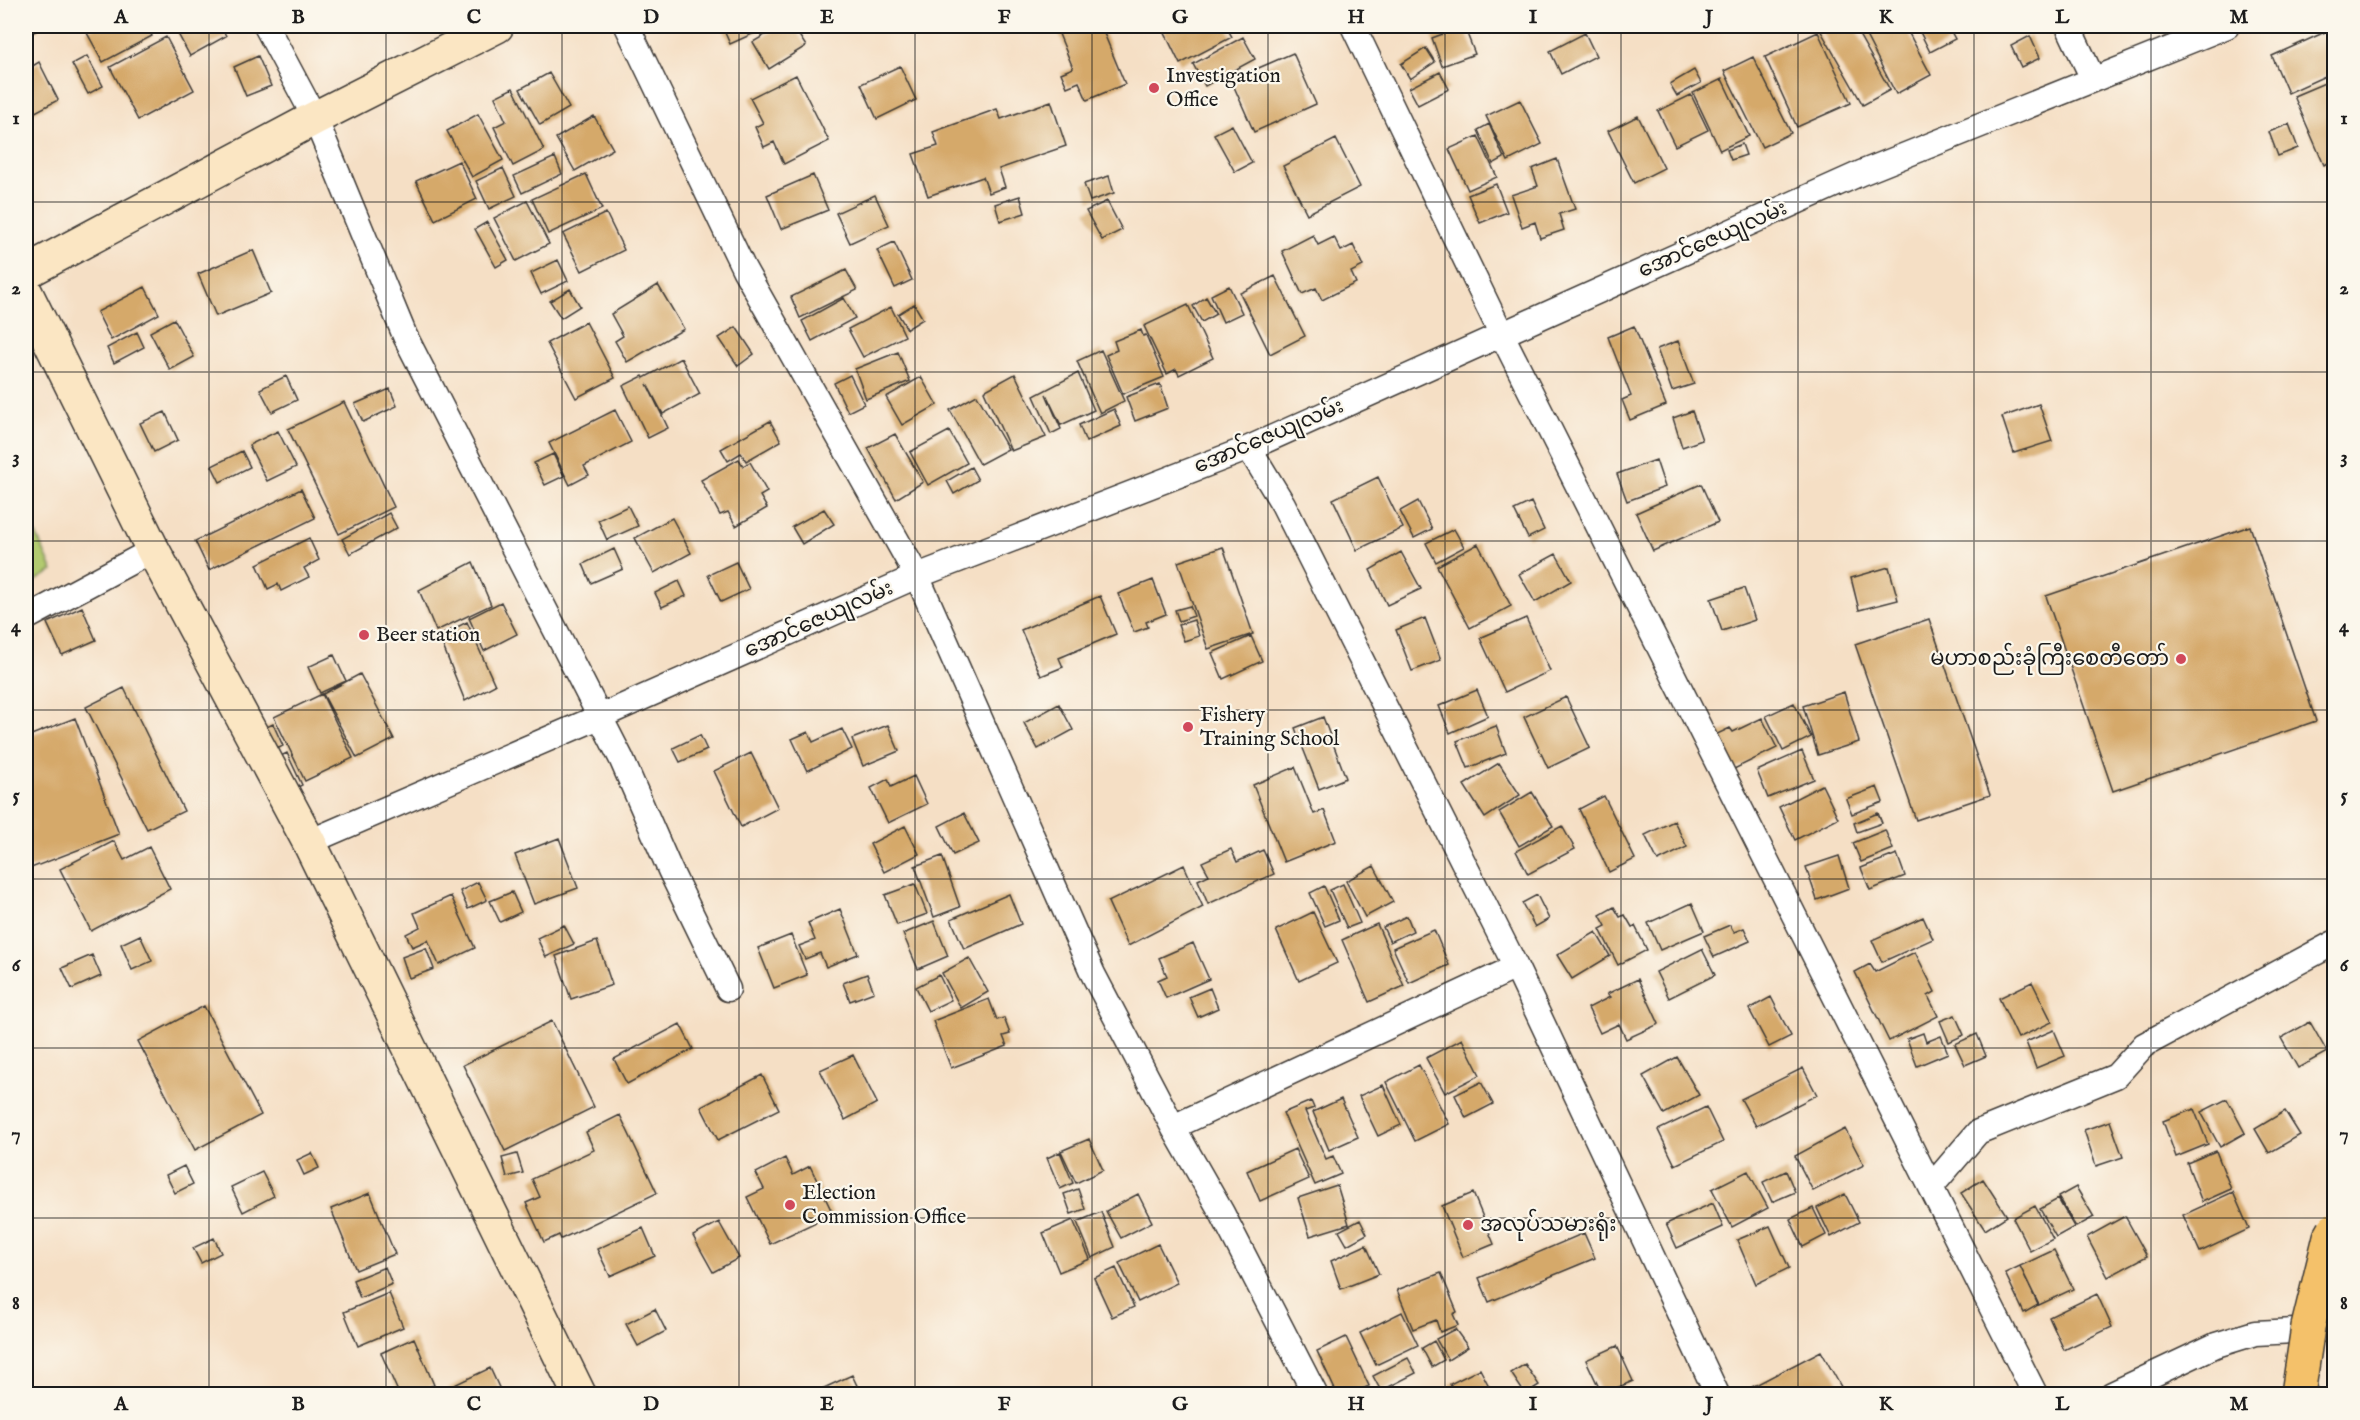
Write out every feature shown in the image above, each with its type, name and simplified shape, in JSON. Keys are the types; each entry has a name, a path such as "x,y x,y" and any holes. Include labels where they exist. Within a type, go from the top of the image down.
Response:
{"highway":[{"path":"2298,1395 2308,1327 2330,1237 2334,1230"}],"street":[{"path":"266,26 315,118 405,336 621,758 670,870 728,989"},
{"path":"26,272 315,118 497,26"},
{"path":"627,26 744,269 917,576 1093,974 1222,1213 1315,1395"},
{"path":"1353,26 1502,335 2035,1395"},
{"path":"2068,26 2093,79"},
{"name":"အောင်ဇေယျလမ်း","path":"309,842 917,576 1249,448 1861,173 2227,26"},
{"path":"26,293 153,550 309,842 579,1395"},
{"path":"1249,448 1283,504 1516,967 1717,1395"},
{"path":"26,618 153,550"},
{"path":"1931,1187 1978,1132 2116,1076 2145,1045 2334,943"},
{"path":"1173,1126 1516,967"},
{"path":"2112,1395 2216,1345 2255,1333 2334,1329"}],"green space":[{"path":"26,512 53,571 26,586"}],"building":[{"path":"26,26 45,26 26,36"},
{"path":"97,26 146,26 152,36 103,62 86,31"},
{"path":"185,26 221,26 226,36 190,56 176,30"},
{"path":"722,26 770,26 730,44"},
{"path":"780,26 793,26 806,46 769,69 753,42"},
{"path":"1080,26 1101,26 1125,84 1087,100 1079,82 1067,87 1061,73 1073,68 1059,34"},
{"path":"1226,26 1232,37 1180,64 1162,27"},
{"path":"1464,26 1475,54 1442,66 1432,38"},
{"path":"1818,26 1854,26 1890,90 1863,105"},
{"path":"1861,26 1905,26 1931,75 1896,94"},
{"path":"1917,26 1948,26 1955,39 1930,52"},
{"path":"2334,28 2334,72 2288,93 2272,56"},
{"path":"1818,32 1851,103 1797,127 1765,57"},
{"path":"1585,33 1596,56 1561,74 1550,51"},
{"path":"2030,36 2040,58 2021,67 2011,46"},
{"path":"166,37 194,90 138,120 110,67"},
{"path":"1243,37 1255,59 1205,86 1193,64"},
{"path":"1426,48 1435,62 1410,79 1401,64"},
{"path":"1293,53 1316,104 1254,132 1231,80"},
{"path":"87,56 103,86 88,94 72,64"},
{"path":"258,56 271,86 246,96 234,67"},
{"path":"1753,57 1791,133 1762,147 1724,71"},
{"path":"39,62 58,100 26,117 26,70"},
{"path":"900,66 916,100 877,119 861,84"},
{"path":"1694,70 1701,83 1677,96 1670,84"},
{"path":"1440,72 1449,89 1418,105 1409,88"},
{"path":"549,73 569,108 540,125 520,89"},
{"path":"796,75 829,141 784,164 774,142 764,147 755,127 763,123 750,98"},
{"path":"1722,79 1749,136 1720,150 1693,93"},
{"path":"2327,82 2334,99 2334,160 2324,165 2294,96"},
{"path":"513,88 544,150 513,166 494,127 506,121 495,97"},
{"path":"1691,95 1708,130 1675,146 1658,111"},
{"path":"1520,100 1542,144 1508,161 1486,116"},
{"path":"1051,101 1066,146 999,169 1005,187 989,193 983,177 928,196 913,154 938,146 933,132 997,109 1001,119"},
{"path":"478,114 503,160 472,177 447,131"},
{"path":"594,116 613,149 575,171 556,138"},
{"path":"1638,116 1664,168 1634,183 1608,131"},
{"path":"1489,124 1504,158 1493,164 1478,130"},
{"path":"2289,124 2298,148 2278,156 2269,132"},
{"path":"1232,125 1252,163 1235,172 1214,134"},
{"path":"1478,136 1497,177 1468,190 1449,149"},
{"path":"1336,139 1360,187 1307,214 1283,166"},
{"path":"1742,144 1746,155 1731,160 1727,150"},
{"path":"555,157 562,174 522,193 514,176"},
{"path":"1557,159 1575,209 1559,214 1564,230 1540,238 1535,222 1522,227 1511,195 1538,186 1532,169"},
{"path":"459,161 477,199 435,220 416,181"},
{"path":"503,168 516,196 489,209 476,181"},
{"path":"586,174 602,209 548,234 532,199"},
{"path":"813,175 828,210 781,229 767,195"},
{"path":"1109,176 1114,193 1090,201 1084,184"},
{"path":"1496,184 1507,212 1480,223 1468,195"},
{"path":"875,195 889,225 850,243 836,213"},
{"path":"1020,196 1025,213 1000,221 995,204"},
{"path":"527,201 549,244 516,261 494,218"},
{"path":"1107,201 1122,230 1102,240 1086,211"},
{"path":"606,213 624,250 582,271 563,234"},
{"path":"487,222 508,260 496,267 475,229"},
{"path":"1313,235 1318,245 1334,237 1341,251 1353,245 1363,266 1351,272 1356,283 1322,300 1316,288 1302,294 1282,251"},
{"path":"894,242 912,280 895,288 877,250"},
{"path":"253,250 271,293 216,316 198,274"},
{"path":"558,260 568,281 541,294 531,273"},
{"path":"846,270 857,290 800,318 791,297"},
{"path":"1275,276 1305,336 1270,354 1240,293"},
{"path":"658,285 684,329 627,362 615,341 623,336 611,314"},
{"path":"1229,286 1242,313 1223,322 1211,295"},
{"path":"145,287 159,314 111,340 97,312"},
{"path":"570,289 580,306 561,318 550,301"},
{"path":"1206,297 1216,314 1202,322 1193,306"},
{"path":"844,298 855,318 812,341 802,321"},
{"path":"914,304 923,319 907,329 898,314"},
{"path":"1188,305 1213,358 1179,375 1176,369 1167,374 1144,326"},
{"path":"891,307 905,336 863,357 848,329"},
{"path":"174,319 194,357 170,370 150,332"},
{"path":"586,322 615,378 576,398 547,343"},
{"path":"1634,326 1666,405 1630,420 1622,400 1631,396 1608,337"},
{"path":"736,327 754,354 738,366 719,338"},
{"path":"1141,330 1143,336 1146,335 1164,377 1123,394 1106,355 1117,350 1114,341"},
{"path":"137,332 144,347 114,363 107,348"},
{"path":"1678,341 1694,384 1672,391 1657,349"},
{"path":"1101,350 1124,401 1100,413 1077,361"},
{"path":"898,352 910,381 866,399 855,369"},
{"path":"681,358 700,394 663,414 647,384 668,428 648,438 623,386 643,376 644,378"},
{"path":"1078,373 1094,410 1061,425 1046,394 1061,429 1051,434 1034,396"},
{"path":"1015,374 1046,437 1011,451 984,391"},
{"path":"850,375 864,404 848,412 834,383"},
{"path":"286,376 297,400 272,412 260,389"},
{"path":"921,377 937,405 902,425 886,397"},
{"path":"1160,384 1168,408 1135,421 1126,397"},
{"path":"390,389 397,406 363,422 355,404"},
{"path":"977,395 1008,449 980,464 950,410"},
{"path":"344,402 394,507 339,534 288,429"},
{"path":"2039,404 2052,441 2014,453 2002,417"},
{"path":"1114,409 1121,426 1086,442 1079,425"},
{"path":"615,410 631,442 584,466 589,475 570,485 549,443"},
{"path":"1692,411 1702,440 1682,447 1673,418"},
{"path":"165,412 178,440 154,452 140,423"},
{"path":"770,421 781,441 746,461 741,453 728,461 721,449"},
{"path":"278,431 296,467 267,481 249,445"},
{"path":"949,431 967,463 928,485 910,452"},
{"path":"895,434 923,482 896,499 868,448"},
{"path":"242,451 250,467 220,482 212,466"},
{"path":"553,454 564,476 545,485 534,463"},
{"path":"739,459 743,466 750,462 767,492 760,496 767,508 736,526 728,512 720,515 701,480"},
{"path":"1656,460 1665,487 1627,501 1617,474"},
{"path":"971,467 978,480 954,494 947,481"},
{"path":"1378,477 1403,528 1357,550 1333,499"},
{"path":"1701,484 1718,522 1653,551 1636,513"},
{"path":"301,489 315,518 209,570 195,541"},
{"path":"1418,501 1432,529 1414,538 1400,511"},
{"path":"1531,502 1544,530 1528,538 1514,510"},
{"path":"628,506 638,526 607,540 598,520"},
{"path":"824,509 834,524 802,544 792,527"},
{"path":"389,513 397,528 350,554 342,539"},
{"path":"672,518 691,553 654,573 635,538"},
{"name":"မဟာစည်းခုံကြီးစေတီတော်","path":"2250,526 2316,721 2113,791 2046,596"},
{"path":"1454,529 1464,547 1436,562 1426,543"},
{"path":"309,538 319,560 304,568 309,577 281,591 278,584 268,589 257,564"},
{"path":"1478,544 1511,606 1470,628 1437,566"},
{"path":"1223,547 1253,634 1208,649 1178,562"},
{"path":"614,549 623,569 591,583 583,564"},
{"path":"1401,552 1421,589 1387,605 1370,570"},
{"path":"1556,554 1571,581 1535,602 1519,574"},
{"path":"473,562 491,605 436,631 419,590"},
{"path":"736,562 749,589 721,602 708,575"},
{"path":"1889,567 1898,600 1859,610 1851,578"},
{"path":"1153,580 1166,614 1146,622 1148,627 1134,632 1118,594"},
{"path":"679,581 686,596 662,607 655,593"},
{"path":"1744,588 1755,620 1722,631 1711,599"},
{"path":"1100,596 1116,634 1059,658 1063,667 1041,676 1021,630"},
{"path":"501,602 517,634 484,651 469,618"},
{"path":"1190,606 1194,616 1179,621 1175,610"},
{"path":"82,607 96,640 62,655 47,623"},
{"path":"1425,618 1441,660 1412,671 1396,630"},
{"path":"1526,618 1550,671 1505,692 1480,638"},
{"path":"1929,619 1990,795 1916,820 1855,644"},
{"path":"1194,620 1199,636 1184,641 1178,625"},
{"path":"467,622 495,685 465,701 439,636"},
{"path":"1251,636 1262,661 1223,679 1212,653"},
{"path":"334,655 346,681 320,693 308,667"},
{"path":"360,674 394,739 357,758 323,694"},
{"path":"124,688 184,811 147,829 86,707"},
{"path":"1477,690 1488,716 1450,733 1439,706"},
{"path":"1844,692 1859,742 1818,755 1803,706"},
{"path":"322,694 353,758 305,781 274,717"},
{"path":"1566,697 1590,748 1548,768 1524,717"},
{"path":"1794,703 1811,737 1783,751 1766,716"},
{"path":"1059,704 1073,730 1038,749 1024,723"},
{"path":"1323,717 1346,778 1319,789 1295,728"},
{"path":"75,718 119,834 26,870 26,737"},
{"path":"1762,718 1777,748 1732,770 1715,735 1730,728 1733,732"},
{"path":"273,724 283,746 269,753 258,731"},
{"path":"888,725 899,751 863,766 852,739"},
{"path":"1496,726 1506,753 1468,768 1457,741"},
{"path":"842,729 852,749 807,771 792,739 808,732 813,742"},
{"path":"700,735 707,750 680,762 673,748"},
{"path":"1802,751 1814,779 1768,798 1757,771"},
{"path":"287,753 302,785 288,792 272,760"},
{"path":"751,753 778,808 741,827 714,771"},
{"path":"1499,763 1520,795 1485,818 1464,785"},
{"path":"1295,767 1314,814 1324,810 1336,841 1284,862 1253,785"},
{"path":"914,776 927,804 888,823 871,788 888,779 891,787"},
{"path":"1822,785 1838,818 1795,840 1779,807"},
{"path":"1877,787 1883,802 1852,814 1846,799"},
{"path":"1532,792 1553,826 1519,846 1499,812"},
{"path":"1604,796 1635,859 1609,872 1579,809"},
{"path":"964,813 979,843 953,855 939,826"},
{"path":"1878,813 1882,823 1857,832 1854,823"},
{"path":"1674,821 1687,847 1658,861 1645,835"},
{"path":"905,826 919,854 884,872 870,844"},
{"path":"1562,826 1575,849 1528,874 1516,851"},
{"path":"1885,830 1893,849 1861,862 1853,843"},
{"path":"559,838 578,888 534,904 515,855"},
{"path":"114,841 124,860 149,847 170,889 91,931 60,869"},
{"path":"1231,849 1237,862 1263,850 1274,874 1208,904 1198,880 1209,875 1202,862"},
{"path":"1897,854 1905,876 1870,890 1861,868"},
{"path":"942,856 960,907 934,917 915,866"},
{"path":"1839,856 1849,888 1817,900 1806,867"},
{"path":"1184,865 1203,907 1128,946 1108,902"},
{"path":"1374,866 1393,902 1365,917 1346,881"},
{"path":"478,882 487,900 468,909 460,891"},
{"path":"915,884 927,914 897,925 885,895"},
{"path":"1343,884 1360,923 1347,928 1330,890"},
{"path":"1324,886 1339,920 1325,926 1310,893"},
{"path":"512,892 521,912 500,922 490,901"},
{"path":"1009,894 1021,924 964,949 951,919"},
{"path":"1537,895 1549,919 1535,927 1522,903"},
{"path":"451,896 475,948 439,965 428,940 412,947 406,934 420,927 414,913"},
{"path":"1692,903 1704,931 1660,950 1648,923"},
{"path":"1614,907 1620,917 1625,915 1632,927 1635,926 1647,950 1618,965 1600,929 1606,926 1600,915"},
{"path":"840,909 858,954 826,967 820,953 805,959 799,946 815,940 808,923"},
{"path":"1313,912 1337,963 1299,981 1276,930"},
{"path":"1407,916 1413,931 1390,942 1383,927"},
{"path":"1923,917 1933,939 1882,962 1872,940"},
{"path":"934,921 948,956 918,969 903,934"},
{"path":"1377,924 1404,986 1369,1002 1342,940"},
{"path":"564,925 574,944 546,957 537,938"},
{"path":"1730,925 1734,932 1744,928 1750,941 1714,957 1704,936"},
{"path":"1434,930 1449,965 1409,983 1393,948"},
{"path":"1596,932 1610,956 1572,979 1557,955"},
{"path":"140,935 152,961 132,970 121,944"},
{"path":"791,935 807,975 774,988 758,948"},
{"path":"597,941 612,985 571,999 556,956"},
{"path":"1193,943 1209,979 1166,998 1158,980 1167,976 1159,958"},
{"path":"426,948 434,969 409,978 402,957"},
{"path":"1702,949 1715,975 1669,998 1656,972"},
{"path":"1915,952 1935,992 1928,996 1938,1016 1889,1041 1855,972 1870,964 1875,972"},
{"path":"92,955 101,976 72,989 62,968"},
{"path":"969,958 988,992 961,1008 942,973"},
{"path":"867,974 874,992 850,1001 843,983"},
{"path":"939,975 951,1000 928,1011 916,987"},
{"path":"1638,979 1659,1024 1626,1039 1619,1024 1600,1033 1588,1008 1610,997 1607,994"},
{"path":"2032,982 2052,1022 2018,1038 1999,998"},
{"path":"1210,988 1218,1008 1198,1017 1189,997"},
{"path":"1771,997 1791,1036 1769,1047 1749,1009"},
{"path":"989,999 997,1020 1004,1018 1010,1034 1003,1036 1007,1046 951,1068 933,1021"},
{"path":"204,1006 261,1115 195,1150 138,1041"},
{"path":"1955,1015 1964,1035 1949,1042 1940,1021"},
{"path":"552,1021 594,1107 505,1151 463,1065"},
{"path":"2310,1022 2327,1052 2298,1068 2281,1038"},
{"path":"680,1024 693,1049 627,1084 614,1059"},
{"path":"2054,1030 2065,1056 2036,1068 2026,1042"},
{"path":"1923,1033 1926,1042 1941,1036 1948,1053 1917,1066 1907,1039"},
{"path":"1977,1034 1986,1056 1965,1065 1955,1044"},
{"path":"1462,1039 1480,1075 1445,1093 1426,1058"},
{"path":"853,1055 877,1103 845,1120 820,1070"},
{"path":"1677,1057 1699,1095 1664,1114 1643,1076"},
{"path":"1419,1065 1449,1124 1415,1141 1386,1082"},
{"path":"1803,1068 1817,1095 1756,1126 1741,1099"},
{"path":"762,1075 779,1109 718,1140 701,1107"},
{"path":"1481,1082 1493,1104 1466,1118 1455,1095"},
{"path":"1383,1085 1401,1125 1378,1136 1359,1096"},
{"path":"1341,1099 1358,1137 1329,1150 1313,1112"},
{"path":"2227,1099 2245,1133 2220,1147 2201,1112"},
{"path":"1311,1101 1314,1108 1305,1111 1326,1159 1333,1156 1341,1174 1315,1185 1283,1113"},
{"path":"1706,1107 1723,1142 1675,1165 1658,1130"},
{"path":"2194,1109 2208,1144 2176,1157 2163,1121"},
{"path":"2285,1111 2300,1135 2269,1153 2255,1129"},
{"path":"620,1115 657,1193 561,1239 559,1235 544,1242 526,1203 540,1197 532,1179 594,1150 586,1132"},
{"path":"2110,1121 2123,1157 2096,1166 2084,1130"},
{"path":"1845,1129 1864,1165 1813,1191 1795,1156"},
{"path":"1089,1139 1103,1170 1076,1183 1061,1151"},
{"path":"1295,1149 1309,1179 1260,1201 1247,1171"},
{"path":"2216,1151 2231,1189 2202,1202 2187,1163"},
{"path":"1060,1152 1073,1183 1060,1189 1047,1158"},
{"path":"312,1153 319,1168 304,1175 297,1160"},
{"path":"517,1154 523,1173 507,1177 502,1158"},
{"name":"Election Commission Office","path":"785,1158 793,1175 810,1166 833,1214 770,1244 747,1197 764,1189 756,1173"},
{"path":"184,1166 193,1184 175,1193 166,1175"},
{"path":"1748,1171 1768,1208 1732,1227 1712,1189"},
{"path":"1786,1171 1795,1192 1772,1202 1763,1182"},
{"path":"262,1172 274,1196 243,1212 231,1187"},
{"path":"1983,1179 2007,1216 1985,1230 1961,1193"},
{"path":"1337,1185 1349,1224 1310,1236 1298,1198"},
{"path":"2076,1187 2094,1217 2076,1227 2058,1197"},
{"path":"1078,1189 1085,1209 1071,1214 1064,1194"},
{"path":"2233,1192 2249,1229 2200,1252 2183,1215"},
{"path":"370,1193 395,1254 356,1270 331,1209"},
{"name":"အလုပ်သမားရုံး","path":"1473,1193 1494,1244 1463,1257 1442,1206"},
{"path":"1138,1194 1152,1222 1121,1238 1106,1211"},
{"path":"1845,1194 1859,1222 1831,1237 1817,1208"},
{"path":"2058,1199 2074,1227 2056,1237 2040,1209"},
{"path":"1713,1203 1723,1227 1677,1248 1666,1224"},
{"path":"2035,1206 2053,1239 2030,1251 2013,1218"},
{"path":"1813,1208 1826,1235 1803,1247 1790,1219"},
{"path":"1101,1212 1115,1247 1092,1258 1077,1222"},
{"path":"2125,1216 2147,1256 2108,1277 2087,1237"},
{"path":"1073,1220 1090,1259 1059,1272 1043,1233"},
{"path":"1360,1220 1367,1234 1347,1245 1339,1231"},
{"path":"719,1222 739,1258 713,1272 693,1236"},
{"path":"1770,1226 1789,1268 1756,1284 1737,1240"},
{"path":"643,1228 655,1256 610,1276 597,1249"},
{"path":"1584,1233 1595,1258 1489,1302 1479,1278"},
{"path":"214,1238 221,1253 201,1263 193,1248"},
{"path":"1158,1244 1177,1283 1138,1302 1119,1263"},
{"path":"1366,1245 1379,1274 1341,1289 1331,1261"},
{"path":"2054,1250 2073,1289 2039,1305 2020,1266"},
{"path":"2020,1266 2038,1305 2024,1313 2005,1273"},
{"path":"385,1267 392,1284 360,1298 353,1280"},
{"path":"1116,1268 1134,1307 1112,1317 1094,1278"},
{"path":"1441,1273 1457,1312 1453,1314 1458,1325 1440,1332 1436,1320 1413,1329 1397,1290"},
{"path":"389,1293 403,1327 358,1346 344,1312"},
{"path":"2097,1294 2112,1327 2064,1350 2049,1317"},
{"path":"655,1309 666,1331 638,1346 626,1324"},
{"path":"1402,1312 1418,1345 1376,1365 1360,1333"},
{"path":"1455,1329 1468,1347 1448,1360 1436,1339"},
{"path":"1346,1337 1369,1386 1351,1394 1337,1394 1317,1351"},
{"path":"414,1338 434,1385 412,1394 399,1394 381,1353"},
{"path":"1434,1341 1444,1360 1432,1367 1422,1348"},
{"path":"1617,1346 1633,1381 1602,1394 1586,1360"},
{"path":"1821,1351 1845,1394 1753,1394 1750,1388"},
{"path":"1408,1358 1416,1373 1381,1391 1373,1376"},
{"path":"1525,1364 1539,1385 1525,1394 1511,1373"},
{"path":"490,1368 502,1394 451,1394 448,1388"},
{"path":"1480,1369 1491,1390 1481,1394 1455,1394 1450,1384"},
{"path":"852,1375 861,1394 811,1394"}],"place":[{"name":"Investigation Office","path":"1154,88"},
{"name":"Beer station","path":"364,635"},
{"name":"မဟာစည်းခုံကြီးစေတီတော်","path":"2181,659"},
{"name":"Fishery Training School","path":"1188,727"},
{"name":"Election Commission Office","path":"790,1205"},
{"name":"အလုပ်သမားရုံး","path":"1468,1225"}]}
